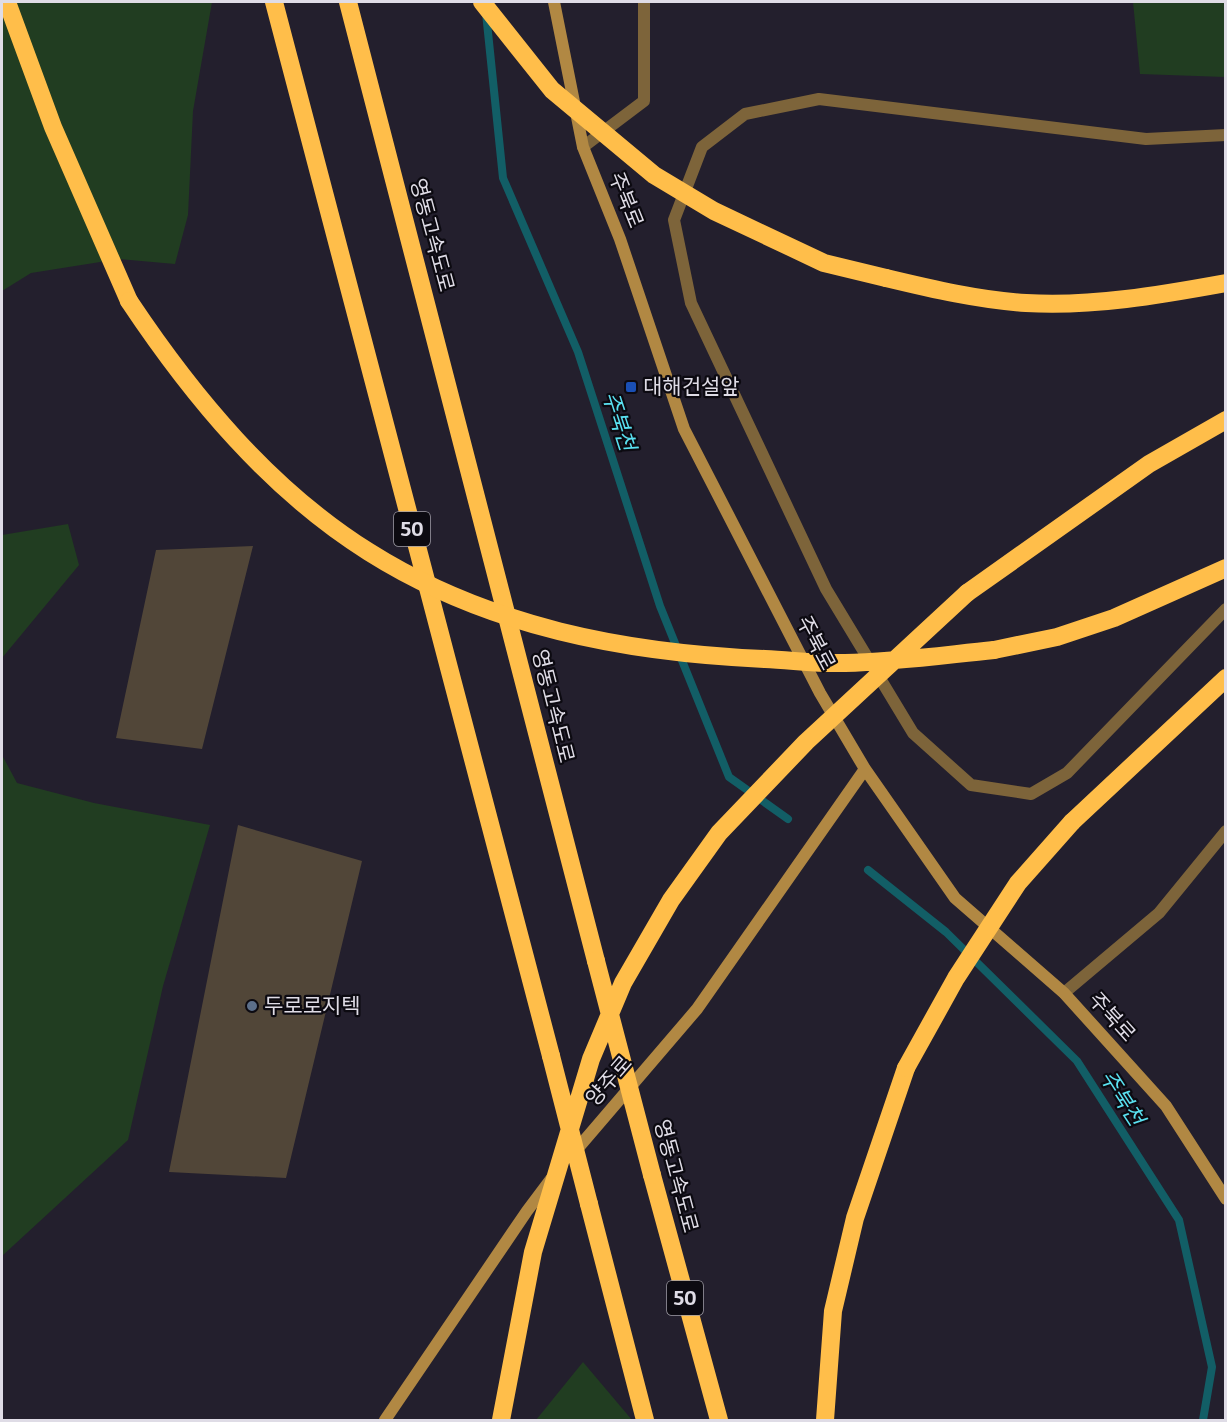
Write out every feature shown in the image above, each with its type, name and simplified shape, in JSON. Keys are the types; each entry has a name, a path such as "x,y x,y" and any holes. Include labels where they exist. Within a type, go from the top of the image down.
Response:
{"highway":[{"path":"7,2 53,127 129,301 165,354 206,406 278,482 317,515 368,552 417,580 466,603 515,621 567,634 654,649 732,658 843,663 994,650 1057,638 1114,618 1226,568"},
{"name":"50","path":"274,2 645,1420"},
{"name":"영동고속도로","path":"348,2 596,961 719,1420"},
{"path":"482,2 552,90 654,175 714,212 824,263 943,292 1026,303 1110,301 1226,283"},
{"path":"501,1420 533,1252 591,1059 623,983 671,900 719,833 814,734 967,593 1149,464 1226,420"},
{"path":"825,1420 833,1311 855,1218 906,1068 956,978 1018,883 1072,822 1226,678"}],"street":[{"name":"주북로","path":"554,2 583,147 621,239 684,429 820,693 865,769 955,898 1064,993 1166,1106 1226,1199"},
{"path":"583,147 644,101 644,2"},
{"path":"1226,135 1146,139 819,99 745,114 702,147 674,220 691,303 826,589 913,733 971,785 1031,794 1067,773 1226,609"},
{"name":"양주로","path":"385,1420 527,1210 697,1009 865,769"},
{"path":"1064,993 1159,913 1226,831"}],"green space":[{"path":"2,2 212,2 193,111 188,215 175,264 119,259 31,273 2,291"},
{"path":"1133,2 1225,2 1225,77 1140,74"},
{"path":"68,524 79,565 2,658 2,535"},
{"path":"2,755 17,783 94,803 210,825 163,986 128,1140 2,1256"},
{"path":"583,1362 632,1420 536,1420"}],"building":[{"path":"253,546 202,749 116,738 156,550"},
{"path":"238,825 362,861 286,1178 169,1172"}],"waterway":[{"name":"주북천","path":"486,13 503,178 578,352 660,606 729,777 788,819"},
{"name":"주북천","path":"868,870 946,932 1077,1061 1179,1220 1212,1367 1203,1420"}],"place":[{"name":"대해건설앞","path":"631,387"},
{"name":"두로로지텍","path":"252,1006"}]}
